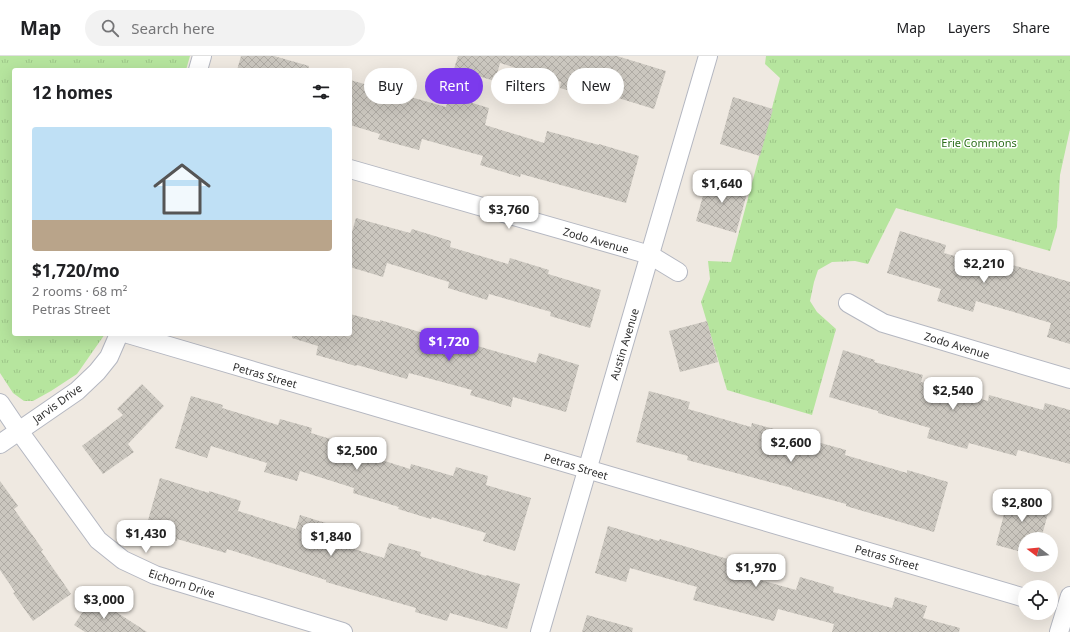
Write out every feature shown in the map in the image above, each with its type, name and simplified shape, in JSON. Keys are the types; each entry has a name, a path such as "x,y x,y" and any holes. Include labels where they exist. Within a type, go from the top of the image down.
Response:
{"street":[{"path":"199,68 202,56"},
{"name":"Austin Avenue","path":"540,632 708,56"},
{"name":"Zodo Avenue","path":"352,169 650,255 678,272"},
{"name":"Zodo Avenue","path":"848,303 883,323 1070,379"},
{"name":"Jarvis Drive","path":"0,444 77,391 97,372 109,357 118,336"},
{"name":"Petras Street","path":"135,336 1018,596"},
{"name":"Eichorn Drive","path":"0,403 98,540 123,560 155,575 343,632"},
{"path":"1059,632 1064,606"}],"green space":[{"path":"0,56 190,56 187,68 12,68 12,336 104,336 77,374 33,401 24,401 13,393 0,373"},
{"name":"Erie Commons","path":"766,56 1070,56 1070,129 1060,175 1057,227 1050,251 896,208 868,264 855,261 832,262 818,270 810,301 817,312 836,329 812,415 727,390 701,302 710,279 708,261 731,262 780,78 765,64"}],"building":[{"path":"241,56 274,56 309,66 308,68 238,68"},
{"path":"458,56 617,56 666,71 654,109 624,100 624,68 567,68 567,90 560,88 561,82 559,81 559,68 516,68 500,63 499,68 491,68 491,80 483,77 483,68 454,68"},
{"path":"352,81 364,84 364,104 417,104 417,99 425,101 425,104 435,104 446,107 447,104 476,104 489,108 485,125 544,143 547,131 639,156 626,203 521,174 520,177 480,165 483,156 422,139 419,150 378,139 380,134 352,126"},
{"path":"733,97 773,109 760,156 720,144"},
{"path":"709,174 749,186 736,233 696,221"},
{"path":"356,218 410,233 412,229 451,241 450,247 508,264 510,258 549,270 548,274 601,290 590,328 550,316 551,312 489,294 487,300 448,288 449,282 387,263 383,277 352,268 352,232"},
{"path":"900,231 946,245 944,253 1000,269 1002,262 1070,282 1070,344 1047,337 1051,323 976,301 973,312 937,301 941,289 887,273"},
{"path":"352,315 380,322 380,320 433,336 435,329 475,341 474,345 536,363 539,353 579,365 566,412 513,397 511,407 470,395 472,390 409,373 407,379 316,355 318,346 292,338 292,336 352,336"},
{"path":"707,321 718,362 680,372 669,331"},
{"path":"843,350 875,360 874,362 923,375 921,382 988,401 989,395 1043,410 1045,403 1070,410 1070,464 1018,450 1016,456 969,443 967,449 927,438 930,428 829,397"},
{"path":"142,384 164,406 128,444 134,452 103,474 82,446 123,415 117,409"},
{"path":"649,391 690,402 688,409 751,427 752,423 792,434 846,450 845,455 907,473 907,470 948,482 934,532 846,506 846,504 792,488 687,460 688,456 636,442"},
{"path":"191,396 223,405 222,408 278,425 280,419 312,428 311,433 360,448 359,453 410,469 411,464 453,476 456,467 488,476 486,485 531,498 515,551 483,541 486,533 432,517 431,519 398,509 399,507 353,493 354,488 300,471 297,481 264,472 267,463 211,446 207,458 175,448"},
{"path":"160,478 241,501 238,511 296,529 300,515 332,525 327,541 384,558 389,543 421,552 420,556 486,576 520,584 507,629 450,613 447,621 415,612 416,608 326,582 326,580 227,549 226,553 177,539 177,541 145,531"},
{"path":"0,481 18,506 14,509 43,550 41,551 71,594 33,621 13,593 15,592 0,570"},
{"path":"1009,495 1050,506 1043,532 1018,532 1018,551 996,545"},
{"path":"608,526 659,541 660,539 738,562 735,573 796,590 800,577 834,587 833,592 892,608 895,597 927,606 923,618 960,628 959,632 832,632 834,624 778,609 774,621 693,600 697,587 630,568 626,582 595,573"},
{"path":"93,597 147,632 85,632 74,625"},
{"path":"587,615 633,628 632,632 582,632"}]}
